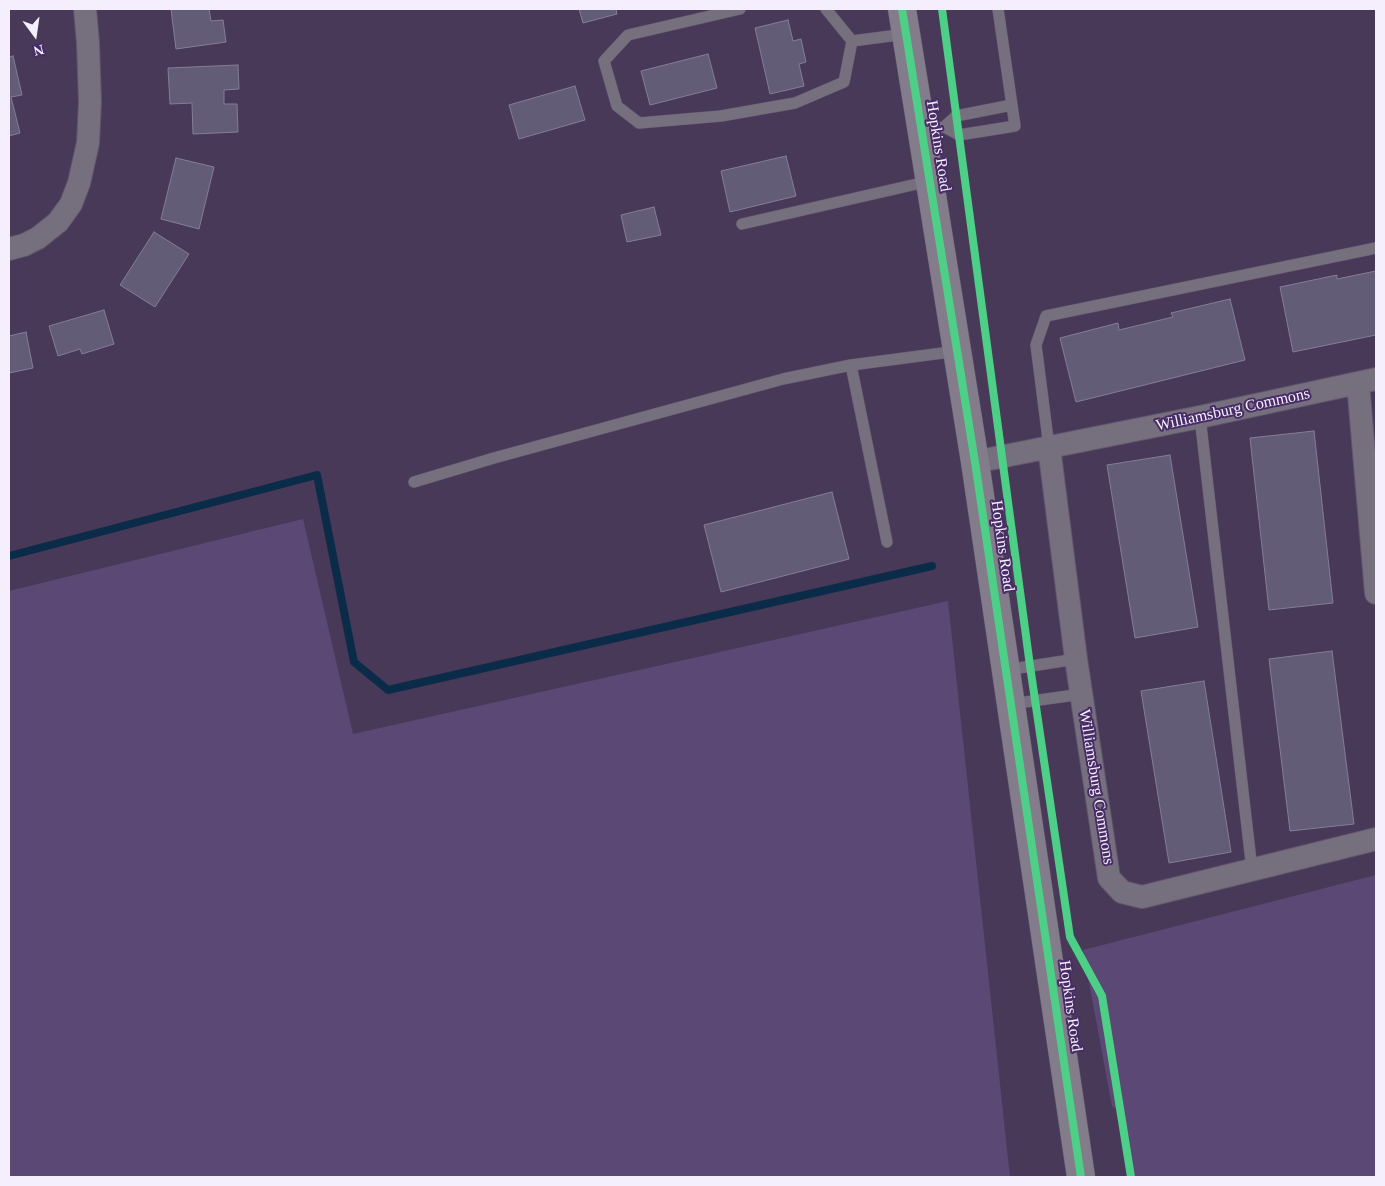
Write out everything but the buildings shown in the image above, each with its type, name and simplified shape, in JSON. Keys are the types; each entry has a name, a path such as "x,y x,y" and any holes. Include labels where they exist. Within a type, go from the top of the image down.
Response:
{"street":[{"path":"9,249 24,245 38,238 58,222 71,204 79,183 88,143 90,102 85,9"},
{"name":"Hopkins Road","path":"904,21 933,129 930,181 975,462 1081,1177"},
{"name":"Williamsburg Commons","path":"975,462 1367,381 1376,593"},
{"name":"Williamsburg Commons","path":"1049,447 1076,659 1109,878 1122,892 1142,897 1376,839"}],"lane":[{"path":"740,9 628,35 604,61 617,106 639,123 722,116 795,103 844,82 852,41"},
{"path":"826,9 852,41"},
{"path":"933,129 959,135 1015,126 998,9"},
{"path":"852,41 904,21"},
{"path":"933,129 956,116 1012,105"},
{"path":"742,224 930,181"},
{"path":"1049,447 1036,345 1046,316 1376,248"},
{"path":"414,482 494,458 783,379 851,365 958,352"},
{"path":"851,365 887,542"},
{"path":"1200,417 1252,870"},
{"path":"1006,670 1076,659"},
{"path":"1011,704 1082,694"}],"shaded area":[{"path":"303,519 353,734 948,601 1010,1177 9,1177 9,591"},
{"path":"1376,875 1376,1177 1131,1177 1120,1112 1112,1106 1083,950"}],"waterway":[{"path":"9,556 317,475 354,662 388,690 932,566"}],"cycle path":[{"path":"902,9 975,462 1081,1177"},
{"path":"942,9 1030,666 1070,937 1102,996 1131,1177"}]}
